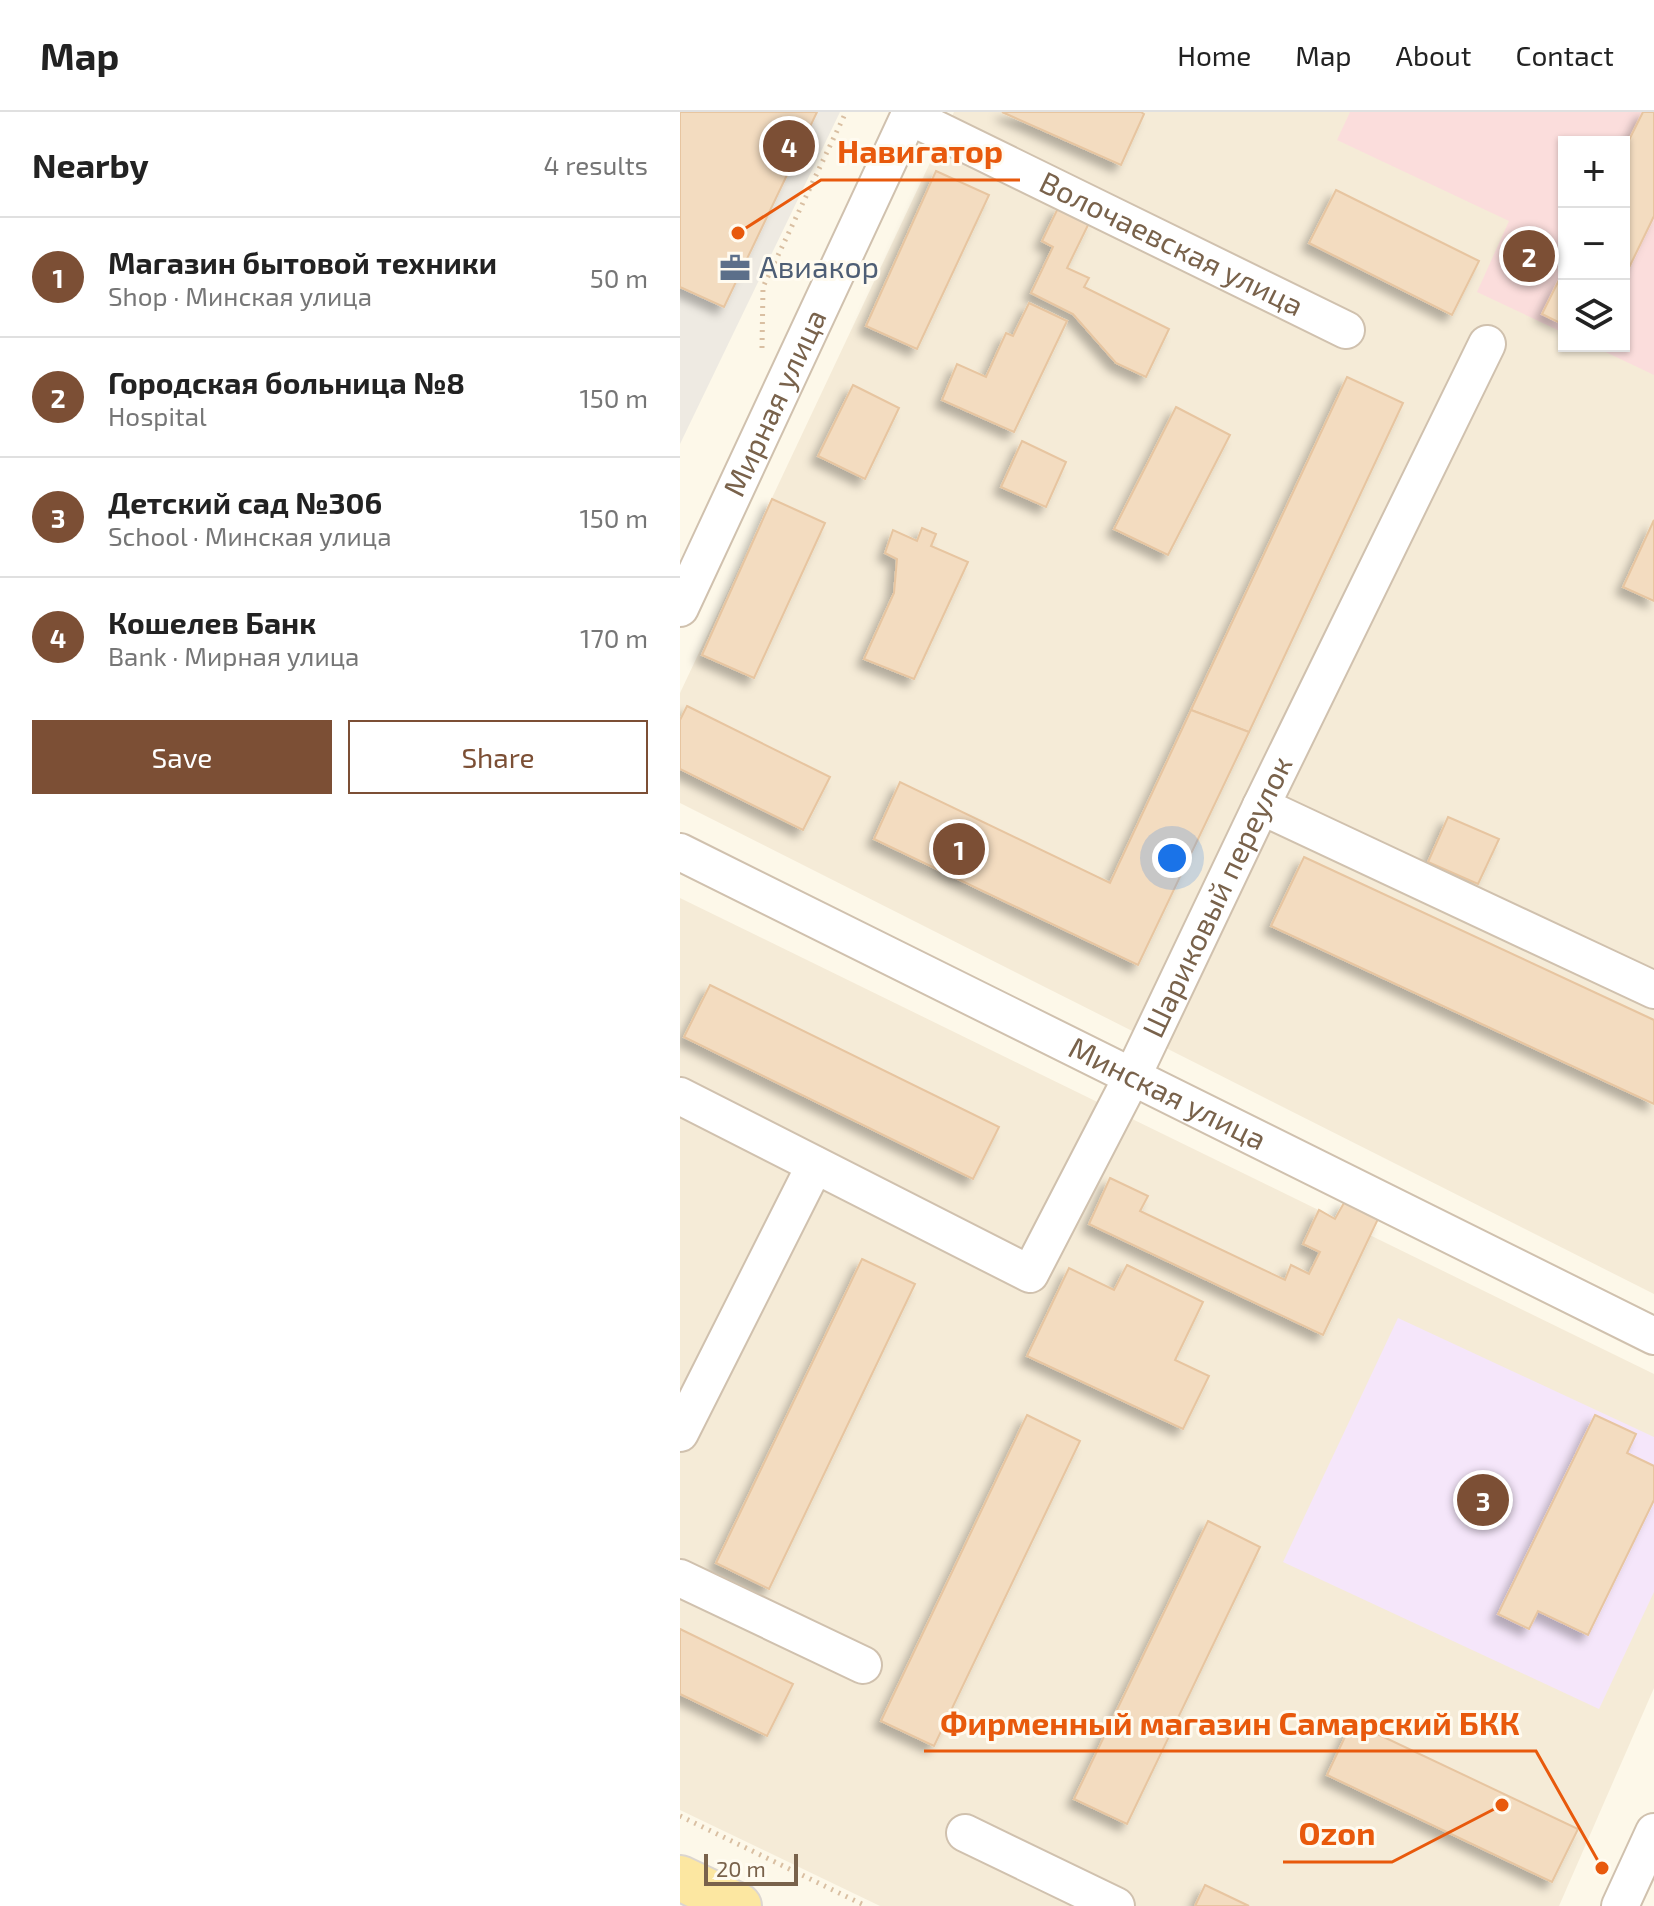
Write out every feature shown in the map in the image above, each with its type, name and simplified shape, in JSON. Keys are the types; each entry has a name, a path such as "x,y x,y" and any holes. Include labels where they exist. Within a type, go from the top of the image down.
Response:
{"main road":[{"path":"680,1878 739,1906"}],"street":[{"name":"Волочаевская улица","path":"910,114 1346,330"},
{"name":"Мирная улица","path":"680,608 910,114"},
{"name":"Шариковый переулок","path":"815,1165 1030,1274 1132,1077 1487,344"},
{"path":"1261,806 1654,990"},
{"name":"Минская улица","path":"680,852 1654,1336"},
{"path":"680,1096 815,1165 680,1433"},
{"path":"680,1578 863,1665"},
{"path":"965,1833 1116,1906"},
{"path":"1620,1906 1649,1855"}],"path":[{"path":"762,358 763,287 846,112"},
{"path":"680,1816 866,1906"}],"shaded area":[{"path":"680,112 840,112 680,444"},
{"path":"954,112 1654,112 1654,1294 680,803 680,693"},
{"path":"1350,112 1654,112 1654,375 1606,352 1630,352 1630,136 1558,136 1558,330 1477,292 1509,221 1337,140"},
{"path":"680,898 1654,1374 1654,1688 1559,1906 880,1906 680,1810"},
{"path":"1398,1318 1654,1437 1654,1592 1599,1709 1283,1562"}],"building":[{"path":"680,112 817,112 724,307 680,287"},
{"path":"1002,112 1141,112 1144,114 1121,165"},
{"path":"1643,112 1654,112 1654,216 1630,266 1630,208 1630,138"},
{"path":"936,171 989,195 917,349 866,326"},
{"path":"1336,190 1479,261 1452,315 1309,243"},
{"path":"1059,206 1090,221 1067,268 1089,278 1084,287 1169,329 1146,377 1116,363 1073,314 1031,293 1053,247 1042,241"},
{"path":"1558,282 1558,322 1542,314"},
{"path":"1029,303 1067,321 1014,432 942,400 957,364 986,377 1006,333 1013,336"},
{"path":"1347,377 1403,403 1249,732 1191,710"},
{"path":"853,385 899,408 865,479 818,456"},
{"path":"1176,407 1230,435 1168,555 1114,529"},
{"path":"1022,441 1066,462 1046,507 1001,487"},
{"path":"772,499 825,523 754,678 702,655"},
{"path":"1654,520 1654,601 1623,587"},
{"path":"922,528 936,534 931,546 968,562 914,679 864,659 894,593 897,559 885,553 893,530 917,541"},
{"path":"687,706 830,777 803,830 680,769 680,720"},
{"path":"1191,710 1249,732 1138,965 874,839 900,782 1110,883"},
{"path":"1448,817 1499,839 1478,884 1428,862"},
{"path":"1304,857 1654,1020 1654,1104 1271,926"},
{"path":"710,985 999,1127 973,1179 684,1037"},
{"path":"1110,1178 1148,1196 1140,1211 1285,1280 1291,1265 1309,1274 1320,1252 1303,1244 1319,1210 1335,1219 1345,1201 1378,1219 1323,1335 1089,1224"},
{"path":"862,1259 915,1284 769,1589 716,1563"},
{"path":"1127,1265 1203,1302 1175,1360 1209,1376 1183,1429 1027,1356 1069,1268 1114,1290"},
{"path":"1027,1415 1080,1441 934,1746 881,1721"},
{"path":"1595,1415 1636,1434 1627,1453 1654,1466 1654,1500 1588,1635 1538,1611 1529,1629 1498,1614"},
{"path":"1208,1521 1260,1547 1127,1824 1074,1799"},
{"path":"680,1629 793,1684 767,1736 680,1694"},
{"path":"1352,1722 1578,1829 1552,1882 1327,1775"},
{"path":"1205,1885 1249,1906 1195,1906"}],"place":[{"name":"Кошелев Банк","path":"789,146"},
{"name":"Навигатор","path":"738,233"},
{"name":"Городская больница №8","path":"1529,256"},
{"name":"Авиакор","path":"735,268"},
{"name":"Магазин бытовой техники","path":"959,849"},
{"name":"Детский сад №306","path":"1483,1500"},
{"name":"Ozon","path":"1502,1805"},
{"name":"Фирменный магазин Самарский БКК","path":"1602,1868"}]}
